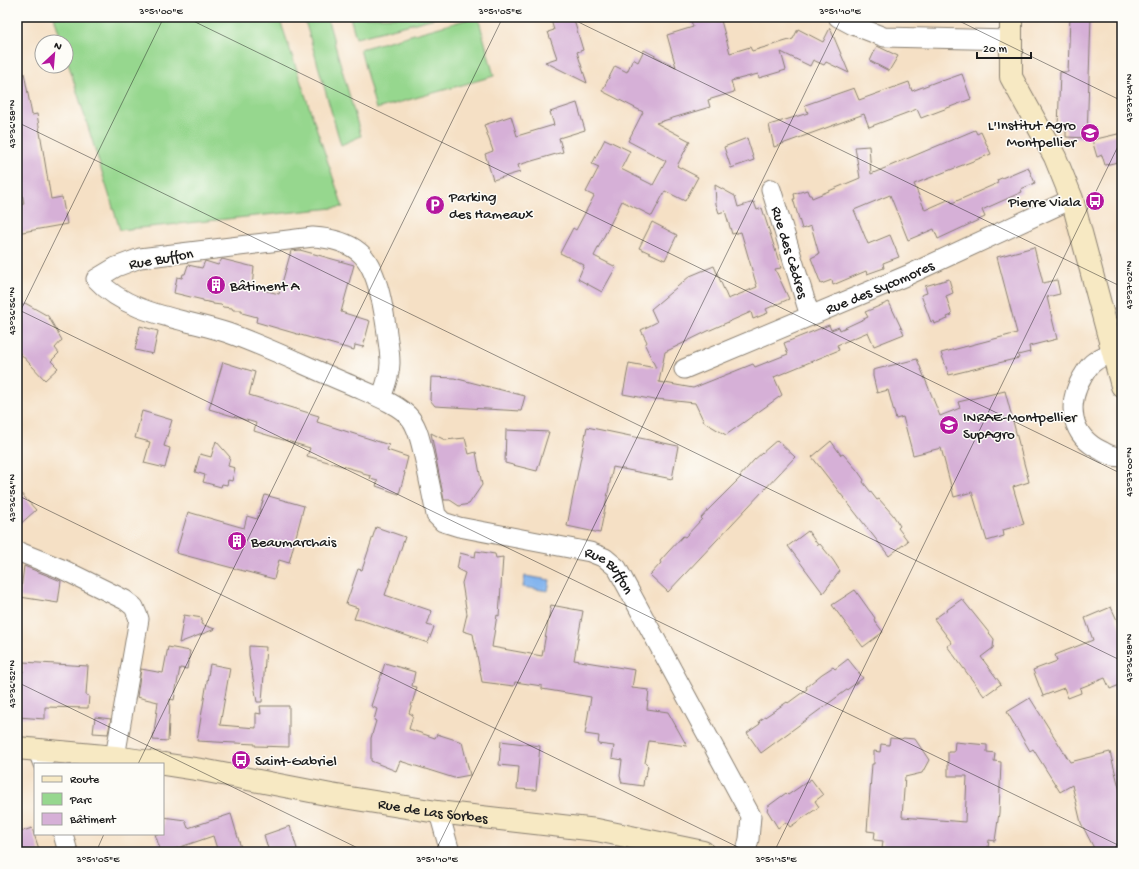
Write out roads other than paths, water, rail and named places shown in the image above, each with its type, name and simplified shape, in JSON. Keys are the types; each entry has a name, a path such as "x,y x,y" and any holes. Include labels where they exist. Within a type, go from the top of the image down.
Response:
{"street":[{"path":"838,17 853,25 884,37 1010,40"},
{"path":"1011,17 1011,77 1055,157 1072,199 1115,330 1113,352 1122,386"},
{"name":"Rue des Cèdres","path":"772,189 810,316"},
{"name":"Rue des Sycomores","path":"684,369 908,275 1072,199"},
{"name":"Rue Buffon","path":"381,398 388,379 390,363 384,312 374,274 359,252 344,243 330,238 313,237 140,258 116,267 96,279 121,300 139,309 228,333 381,398 405,413 416,427 436,515 443,522 459,527 590,552 605,558 617,568 751,816 746,852"},
{"path":"1113,352 1093,362 1088,368 1076,387 1072,408 1074,424 1084,439 1095,448 1109,455 1122,457"},
{"path":"17,550 62,569 125,600 134,607 139,619 115,757"},
{"name":"Rue de Las Sorbes","path":"32,753 115,757 156,763"},
{"name":"Rue de Las Sorbes","path":"164,764 331,795 437,812 597,830 703,852"},
{"path":"437,812 441,820 450,852"},
{"path":"63,835 68,852"}],"water":[{"path":"525,576 550,580 548,591 523,587"}],"place":[{"name":"L'Institut Agro Montpellier","path":"1090,133"},
{"name":"Pierre Viala","path":"1095,201"},
{"name":"Parking des Hameaux","path":"435,205"},
{"name":"Bâtiment A","path":"216,285"},
{"name":"INRAE-Montpellier SupAgro","path":"949,425"},
{"name":"Beaumarchais","path":"237,541"},
{"name":"Saint-Gabriel","path":"241,760"}]}
